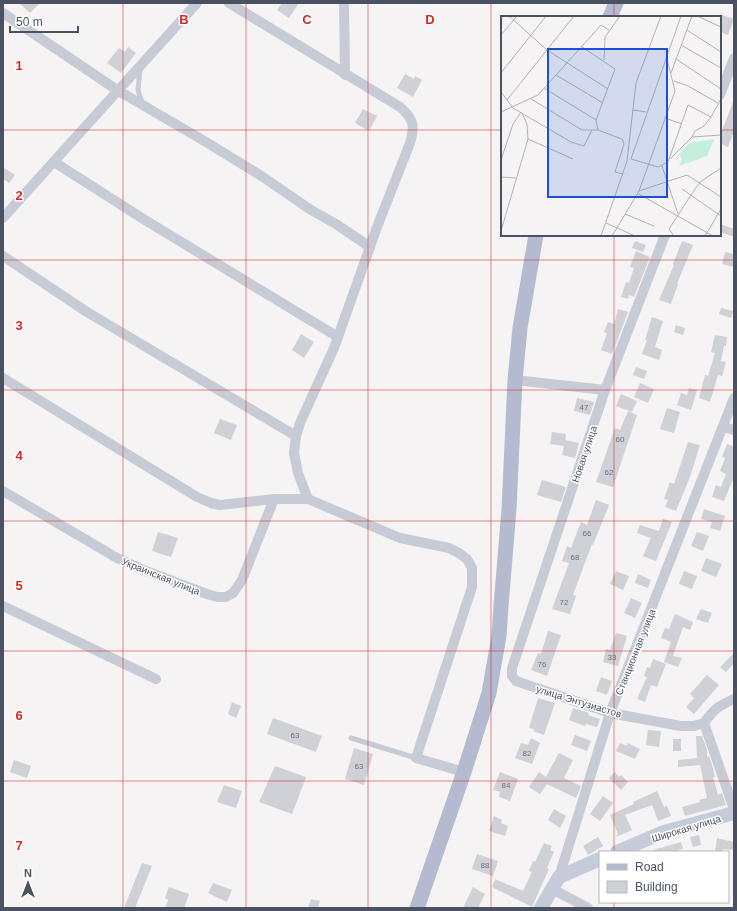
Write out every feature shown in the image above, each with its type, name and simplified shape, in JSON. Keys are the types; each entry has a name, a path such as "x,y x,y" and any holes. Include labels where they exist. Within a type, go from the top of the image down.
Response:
{"main road":[{"path":"610,16 616,3"},
{"path":"417,908 464,772 489,693 499,636 509,509 515,380 520,328 536,236"}],"street":[{"path":"3,218 197,3"},
{"path":"228,3 400,107 409,115 412,123 413,132 410,143 370,247 338,337 300,423 296,436 294,453 298,473 308,499"},
{"path":"344,3 344,74"},
{"path":"3,13 118,90 263,177 311,210 336,224 370,247"},
{"path":"733,62 734,80"},
{"path":"721,92 733,62"},
{"path":"54,162 145,220 338,337"},
{"name":"Новая улица","path":"512,676 512,668 605,390 666,236"},
{"path":"3,256 87,312 296,436"},
{"path":"3,378 197,497 210,503 220,505 274,499 308,499 400,538 448,548 467,559 472,568 472,588 416,758 464,772"},
{"path":"515,380 605,390"},
{"name":"Станционная улица","path":"541,908 556,883 610,713 734,398"},
{"path":"724,426 734,430"},
{"name":"Украинская улица","path":"3,491 118,558 204,594 217,597 226,597 233,593 242,580 274,499"},
{"path":"3,606 156,679"},
{"name":"улица Энтузиастов","path":"512,676 516,681 610,713 681,726 694,726 704,723"},
{"path":"734,699 716,708 704,723 734,809"},
{"name":"Широкая улица","path":"618,851 664,832 734,813"},
{"path":"588,908 556,883 599,860"}],"lane":[{"path":"142,63 138,78 138,90 144,105"},
{"path":"351,738 416,758"}],"building":[{"path":"19,3 40,3 30,13"},
{"path":"282,3 299,3 289,18 277,10"},
{"path":"720,14 734,19 728,35 721,32"},
{"path":"128,47 136,53 121,73 107,63 119,48 125,52"},
{"path":"405,74 414,79 415,76 422,80 413,97 397,88"},
{"path":"733,102 734,131 728,147 721,144 721,133"},
{"path":"363,109 377,116 369,131 355,123"},
{"path":"3,167 15,175 9,183 3,179"},
{"path":"721,224 734,229 734,237 721,232"},
{"path":"635,241 646,245 643,252 632,248"},
{"path":"682,241 693,245 677,284 671,304 659,300 674,265 673,264"},
{"path":"636,251 650,257 634,297 629,295 628,299 621,297 626,282 629,283 634,268 630,267"},
{"path":"725,252 734,254 734,267 722,264"},
{"path":"721,308 733,311 731,318 719,314"},
{"path":"618,309 628,312 612,354 601,350 607,333 604,332 608,322 614,324"},
{"path":"652,317 663,321 655,347 662,350 659,360 642,354"},
{"path":"676,325 685,328 683,335 674,332"},
{"path":"301,334 314,342 304,358 292,350"},
{"path":"715,335 727,337 726,346 724,346 721,361 726,362 722,376 718,375 710,402 699,398 705,375 708,376 715,353 711,352"},
{"path":"636,367 647,371 644,379 633,375"},
{"path":"640,383 654,389 648,403 634,397"},
{"path":"689,388 697,390 691,410 677,405 681,393 687,395"},
{"path":"621,394 637,401 632,412 616,406"},
{"path":"577,398 594,402 590,415 574,411"},
{"path":"667,408 680,412 674,433 660,429"},
{"path":"628,411 637,415 613,487 596,482 615,428 620,430"},
{"path":"220,419 237,425 231,440 214,433"},
{"path":"552,432 566,434 565,440 579,443 575,458 562,455 564,446 550,444"},
{"path":"688,442 700,445 690,477 676,511 665,507 668,500 664,499 670,482 674,484"},
{"path":"727,444 734,447 734,477 724,501 712,497 716,485 721,487 726,474 720,471 725,458 722,457"},
{"path":"542,480 566,487 561,502 537,495"},
{"path":"596,500 609,505 593,545 592,544 573,595 576,596 570,614 552,609 569,563 562,561 567,546 571,548 581,522 587,525"},
{"path":"704,509 725,516 720,531 710,528 712,522 701,519"},
{"path":"663,519 672,522 656,561 643,556 651,538 637,533 640,525 659,531"},
{"path":"158,532 178,538 171,557 152,551"},
{"path":"697,532 709,536 703,551 691,546"},
{"path":"706,558 722,564 716,577 701,571"},
{"path":"616,571 629,576 623,590 610,584"},
{"path":"684,571 697,576 692,589 679,584"},
{"path":"638,574 651,580 648,588 635,583"},
{"path":"631,598 642,603 635,618 624,613"},
{"path":"701,609 712,613 708,623 696,619"},
{"path":"675,614 693,622 690,630 683,627 673,656 682,658 678,667 664,662 671,642 661,638 665,628 669,629"},
{"path":"548,631 561,635 547,676 531,670 538,653 541,654"},
{"path":"616,633 627,636 618,666 603,662 606,649 610,650"},
{"path":"734,653 734,663 726,672 720,667"},
{"path":"653,659 666,664 657,687 651,685 645,702 637,699 647,677 644,676 647,667 650,668"},
{"path":"707,675 719,685 694,714 686,707 694,698 690,694"},
{"path":"601,677 612,681 607,695 596,691"},
{"path":"538,698 555,703 544,735 533,731 534,729 529,728"},
{"path":"232,702 241,706 236,718 228,714"},
{"path":"573,708 589,713 588,715 600,719 597,727 586,724 585,726 569,720"},
{"path":"273,718 322,736 316,752 267,734"},
{"path":"648,730 661,731 659,747 646,745"},
{"path":"575,735 591,741 587,751 571,745"},
{"path":"696,736 702,736 707,750 707,757 709,756 712,765 715,777 713,777 718,795 722,793 726,805 685,816 682,807 700,802 699,800 707,798 700,765 678,767 678,760 697,758"},
{"path":"531,738 540,743 532,764 515,758 521,743 528,745"},
{"path":"673,739 681,739 681,751 673,751"},
{"path":"620,743 627,746 628,743 640,749 635,759 616,751"},
{"path":"354,748 373,754 364,785 345,779"},
{"path":"559,753 573,760 564,778 581,786 576,798 547,784 540,794 529,787 539,772 546,777"},
{"path":"14,760 31,766 27,778 10,772"},
{"path":"275,766 306,777 292,814 259,802"},
{"path":"500,772 518,779 510,801 499,797 500,792 493,790"},
{"path":"615,772 619,777 621,775 628,782 621,790 609,778"},
{"path":"224,785 242,791 236,808 217,802"},
{"path":"657,791 664,807 667,806 671,816 658,821 652,805 625,815 632,830 616,837 618,834 610,815"},
{"path":"603,796 613,803 600,821 590,814"},
{"path":"554,809 566,816 560,828 548,820"},
{"path":"494,816 502,820 501,823 508,826 505,836 489,831"},
{"path":"699,835 701,845 693,847 690,837"},
{"path":"598,837 603,846 588,855 583,846"},
{"path":"717,838 734,842 734,850 723,849 722,851 715,851"},
{"path":"681,842 683,849 678,851 653,850"},
{"path":"544,843 552,846 550,850 554,852 547,868 549,869 532,907 492,887 495,879 523,891 532,872 529,871 533,861 535,862"},
{"path":"477,854 498,861 493,876 472,869"},
{"path":"142,863 152,866 135,908 124,908"},
{"path":"213,883 232,890 227,902 208,893"},
{"path":"169,887 189,894 184,908 165,908 168,900 165,898"},
{"path":"473,887 485,894 478,908 463,908"},
{"path":"311,899 320,901 318,908 308,908"}]}
